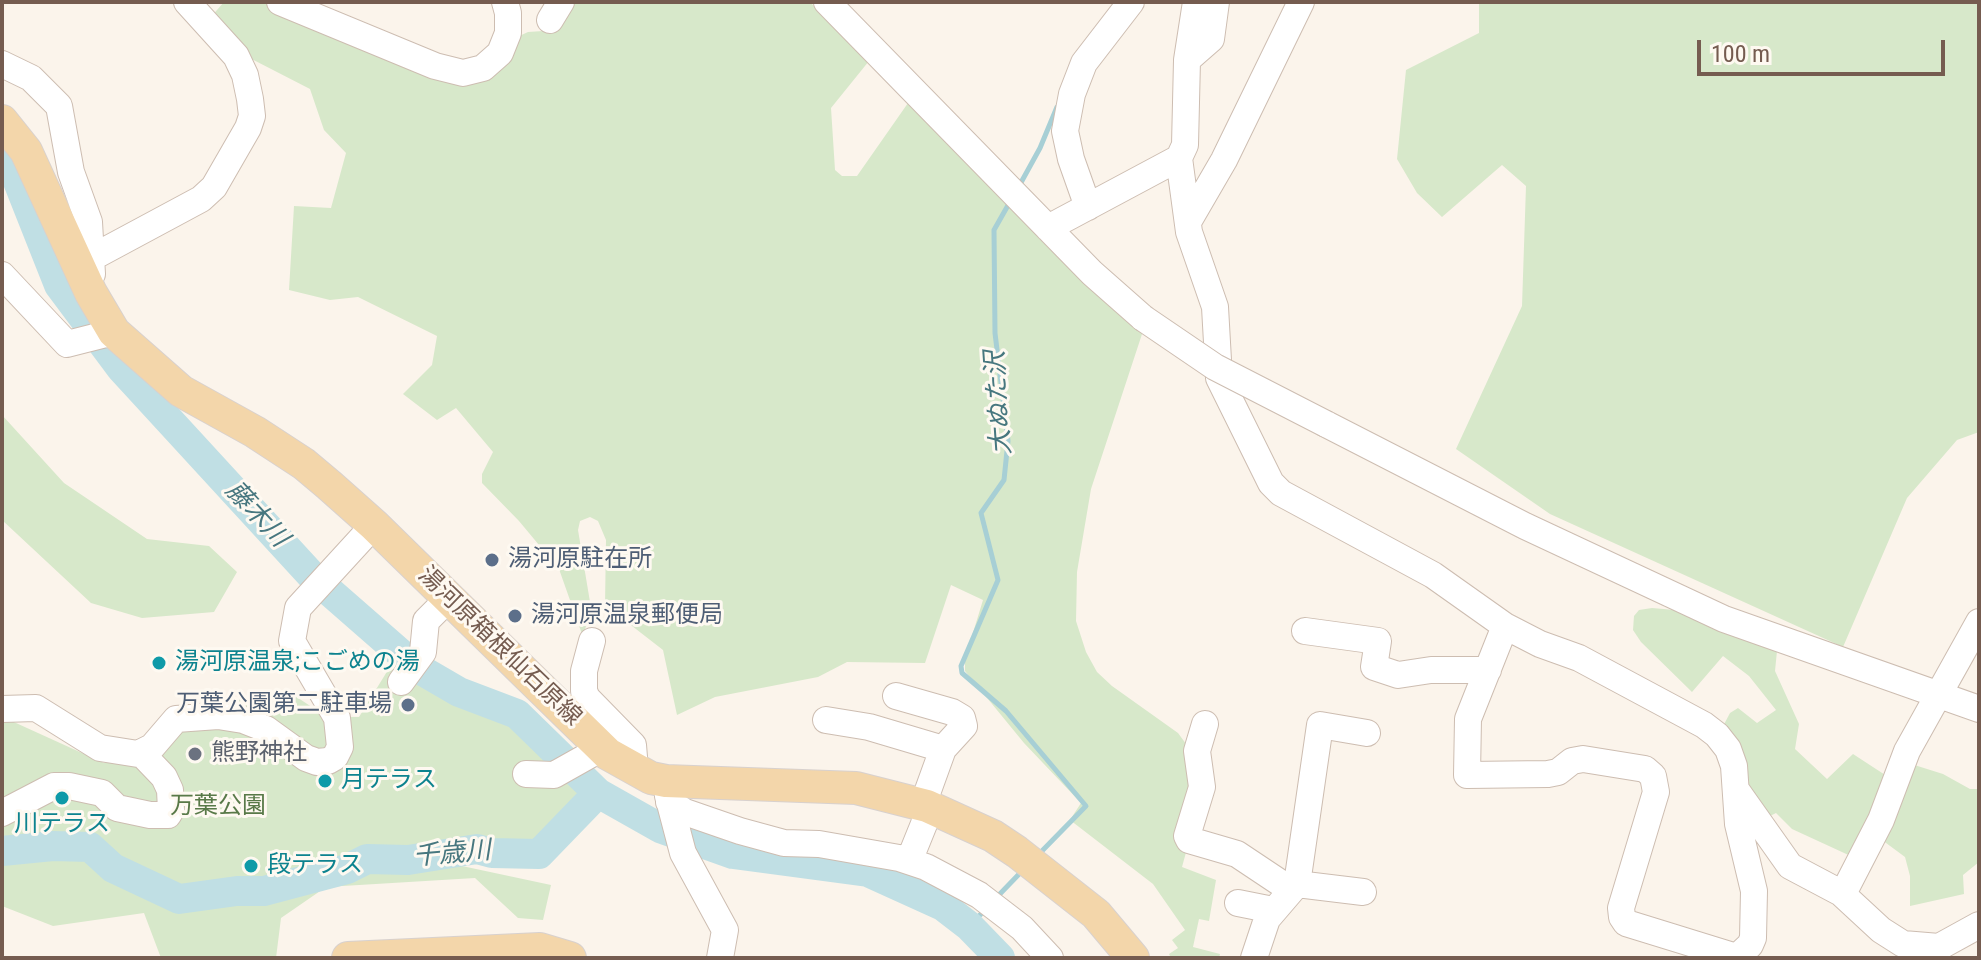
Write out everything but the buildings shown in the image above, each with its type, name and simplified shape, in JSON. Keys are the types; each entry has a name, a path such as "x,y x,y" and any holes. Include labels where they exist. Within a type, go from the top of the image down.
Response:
{"main road":[{"name":"湯河原箱根仙石原線","path":"2,121 26,151 107,334 181,391 255,432 304,464 374,525 449,598 594,754 651,778 669,798 856,788 927,806 972,825 1017,852 1096,914 1133,958"},
{"path":"348,958 450,956 540,949 570,958"}],"street":[{"path":"93,257 201,199 214,187 248,128 252,116 250,99 245,75 236,56 187,2"},
{"path":"280,2 435,66 463,73 483,68 500,53 508,33 505,2"},
{"path":"827,2 1092,273 1143,318 1215,367 1525,526 1724,619 1979,709"},
{"path":"1088,207 1065,131 1072,94 1084,63 1131,2"},
{"path":"1196,2 1187,60 1185,145 1179,158 1189,232 1215,307 1219,378 1271,483 1281,493 1433,575 1505,626 1540,644 1579,658 1717,735 1728,749 1734,766 1738,824 1754,891 1755,930 1750,945 1736,958 1626,923 1622,917 1621,908 1656,792 1653,776 1645,769 1583,759 1572,761 1558,772 1548,774 1467,775 1468,719 1505,626"},
{"path":"1187,60 1211,39 1216,2"},
{"path":"1188,222 1224,160 1301,2"},
{"path":"2,64 31,78 59,106 71,172 89,222 93,257 91,293"},
{"path":"1048,228 1179,158"},
{"path":"2,275 67,344 107,334"},
{"path":"2,709 36,708 100,748 116,753 141,753 152,747 176,719 218,716 243,720 266,729 306,758 317,762 335,757 340,747 337,718 292,641 298,608 374,525"},
{"path":"403,680 423,652 426,621 449,598"},
{"path":"1305,631 1378,641 1374,667 1398,675 1431,670 1488,670"},
{"path":"1841,893 1881,820 1907,751 1936,696 1976,632"},
{"path":"592,641 584,671 584,691 587,698 633,745 634,757 630,768"},
{"path":"896,696 952,712 962,718 964,726 943,749 926,796 926,819 909,861"},
{"path":"826,720 869,727 943,749"},
{"path":"1205,724 1197,751 1202,787 1187,836 1189,840 1237,854 1294,887 1363,892"},
{"path":"1254,958 1273,910 1294,887 1320,725 1367,733"},
{"path":"2,813 54,786 69,786 102,793 117,808 150,815 168,815 171,810 170,790 164,777 141,753"},
{"path":"526,774 554,775 594,754"},
{"path":"1736,790 1790,866 1841,893 1881,930 1903,944 1939,947 1971,939"},
{"path":"669,798 683,853 725,930 720,958"},
{"path":"669,798 690,814 784,843 819,844 926,867 979,895 1022,928 1050,958"},
{"path":"1238,903 1273,910"}],"green space":[{"path":"224,2 263,2 392,60 464,80 515,38 528,32 543,31 568,2 810,2 869,61 831,108 835,170 842,176 857,176 908,103 1144,328 1091,489 1077,572 1076,621 1086,652 1097,672 1178,733 1192,752 1188,845 1182,867 1216,880 1209,921 1199,919 1193,947 1220,954 1219,958 1171,958 1169,954 1178,948 1172,940 1185,930 1153,884 1070,820 1081,803 1024,743 965,671 965,659 983,600 951,585 925,663 847,662 818,677 715,697 677,715 663,650 605,605 606,540 598,521 590,517 580,521 578,530 591,608 583,637 559,569 482,483 482,474 493,452 456,408 437,420 403,394 432,365 437,336 358,297 330,300 289,290 294,206 331,208 346,153 324,130 310,89 238,52 210,18"},
{"path":"1479,2 1979,2 1979,432 1957,440 1907,498 1843,647 1550,514 1456,449 1522,306 1526,186 1502,165 1442,217 1417,193 1397,159 1406,70 1479,33"},
{"path":"2,415 64,483 147,539 209,546 237,572 214,612 142,618 91,603 2,520"},
{"path":"1639,610 1686,611 1777,651 1775,671 1799,724 1795,749 1827,779 1853,754 1899,784 1908,763 1943,774 1970,789 1979,789 1979,862 1963,875 1964,894 1910,906 1910,876 1905,857 1882,840 1868,864 1792,829 1776,813 1762,820 1721,730 1730,713 1738,708 1757,723 1776,710 1749,676 1723,656 1692,692 1641,642 1633,630 1634,616"},
{"name":"万葉公園","path":"396,657 513,718 598,793 539,854 492,853 477,849 446,854 462,866 551,885 543,920 518,918 475,878 326,887 281,918 276,958 161,958 144,913 53,926 2,906 2,719 104,763 145,756 195,705 286,690 327,717 359,717"}],"waterway":[{"name":"大ぬた沢","path":"1018,188 1040,148 1057,107"},
{"name":"藤木川","path":"2,153 17,179 59,285 121,368 313,577 416,667 459,692 517,714 598,793"},
{"name":"大ぬた沢","path":"1011,200 994,230 995,333 1008,441 1004,480 981,513 998,580 961,666 962,673 1006,711 1086,806 1038,855"},
{"name":"千歳川","path":"2,851 53,846 90,847 113,868 179,899 237,891 264,891 347,869 367,859 408,860 477,849 492,853 539,854 598,793 660,828 733,854 868,872 943,906 969,926 1000,958"},
{"name":"大ぬた沢","path":"996,898 1023,870"},
{"name":"大ぬた沢","path":"969,926 984,911"}],"place":[{"name":"湯河原駐在所","path":"492,560"},
{"name":"湯河原温泉郵便局","path":"515,616"},
{"name":"湯河原温泉;こごめの湯","path":"159,663"},
{"name":"万葉公園第二駐車場","path":"408,705"},
{"name":"熊野神社","path":"195,754"},
{"name":"月テラス","path":"325,781"},
{"name":"川テラス","path":"62,798"},
{"name":"段テラス","path":"251,866"}]}
